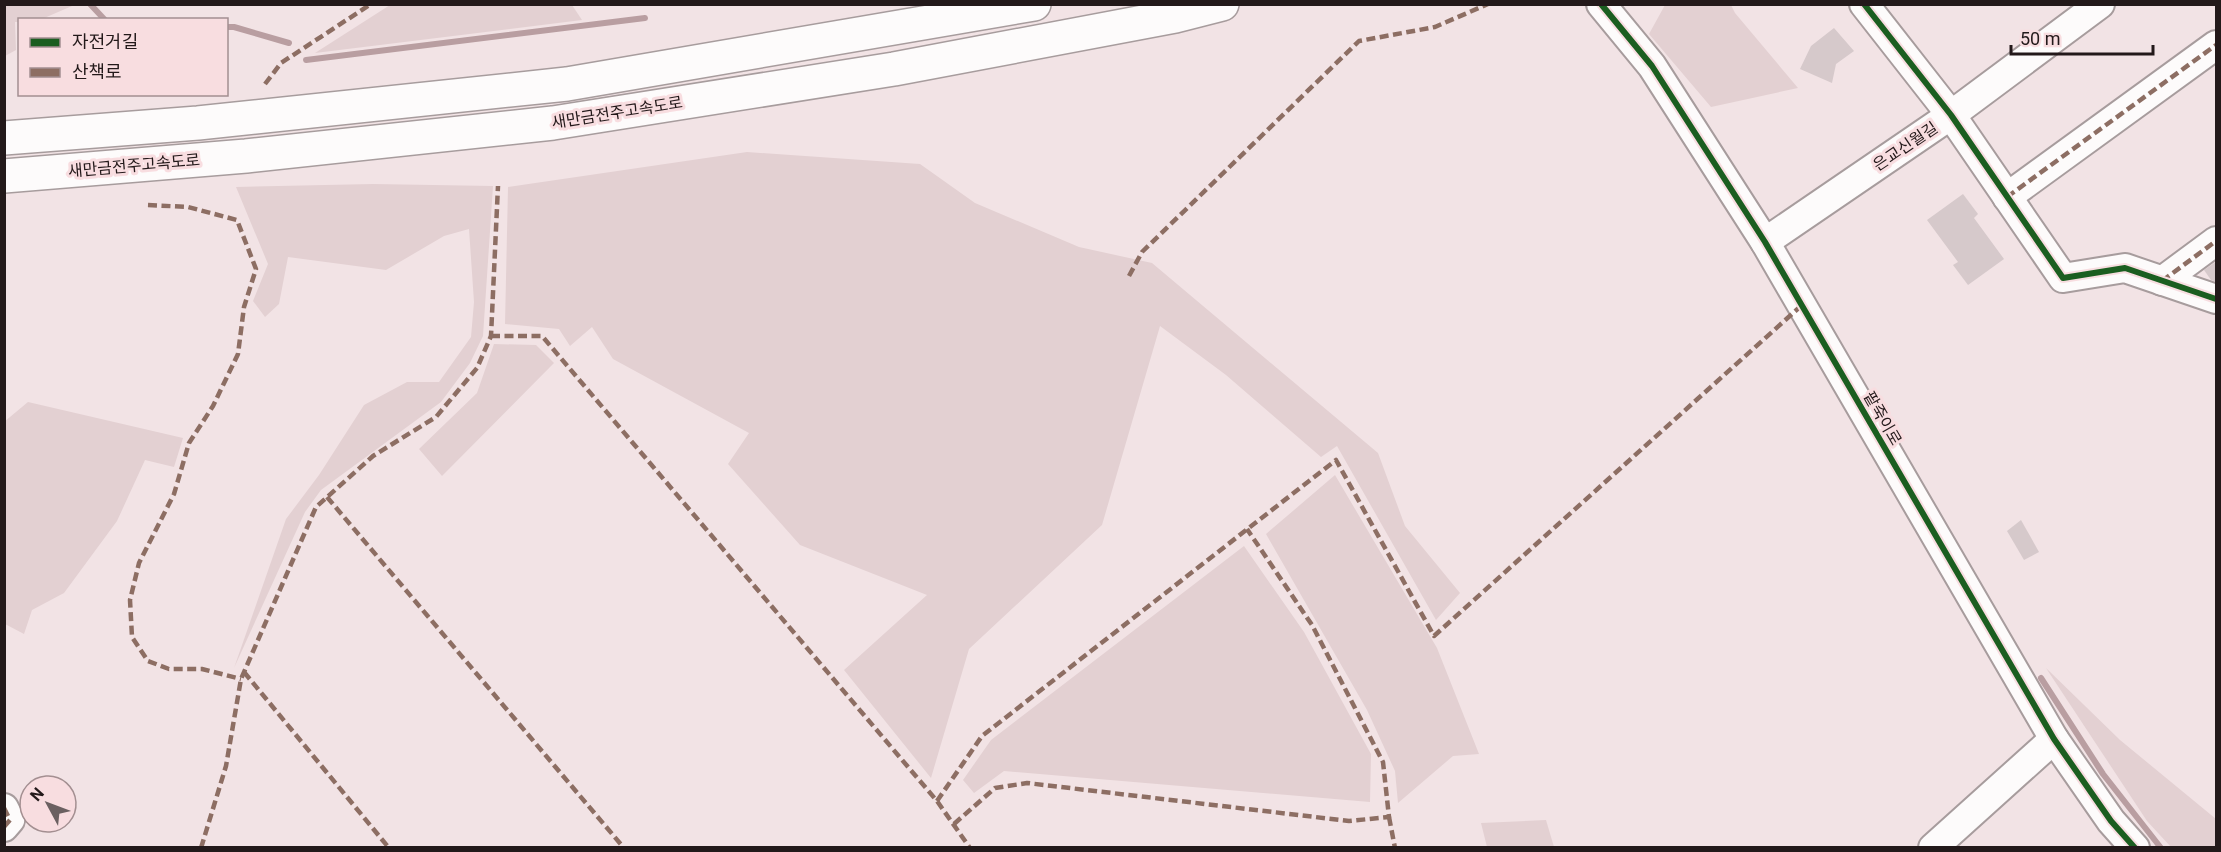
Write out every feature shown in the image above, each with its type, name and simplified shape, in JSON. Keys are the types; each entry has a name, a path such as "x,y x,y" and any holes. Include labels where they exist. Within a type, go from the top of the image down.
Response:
{"highway":[{"path":"4,138 198,123 567,84 1034,4"},
{"name":"새만금전주고속도로","path":"4,176 246,156 553,123 894,69 1174,16 1222,4"}],"street":[{"name":"팥죽이로","path":"1601,4 1652,66 1765,242 2054,739 2111,821 2135,848"},
{"path":"1864,4 1951,115 2063,278 2125,268 2217,299"},
{"name":"은교신월길","path":"1765,242 1951,115 2100,4"},
{"path":"2007,197 2217,45"},
{"path":"2162,281 2217,241"},
{"path":"1933,848 2054,739"},
{"path":"4,808 10,820 4,827"}],"shaded area":[{"path":"69,4 72,6 44,18 18,18 18,22 15,22 16,50 5,56 5,5"},
{"path":"390,5 572,5 582,20 315,53"},
{"path":"1665,5 1731,5 1735,13 1798,88 1711,107 1649,34"},
{"path":"747,152 920,164 975,203 1079,247 1152,263 1378,453 1405,526 1460,593 1436,620 1337,446 1321,457 1226,375 1160,326 1102,525 969,649 931,778 844,670 927,595 800,545 728,464 749,433 613,359 592,327 570,346 559,329 505,324 508,187"},
{"path":"373,184 493,186 483,336 470,363 441,402 321,490 305,512 234,668 286,519 319,475 364,405 407,382 439,382 471,337 474,302 469,229 444,236 386,270 288,257 279,304 265,317 253,301 268,264 236,187"},
{"path":"494,344 536,345 554,363 442,476 419,449 477,393"},
{"path":"28,402 183,438 174,467 145,460 117,521 64,593 32,610 24,634 5,624 4,422"},
{"path":"1335,475 1437,648 1479,754 1453,756 1398,803 1395,771 1367,710 1266,534"},
{"path":"1244,546 1304,632 1371,754 1370,802 1004,771 974,793 963,780 991,740"},
{"path":"2046,668 2120,740 2216,819 2216,847 2171,847 2147,821"},
{"path":"1546,820 1554,847 1487,847 1481,823"}],"building":[{"path":"1834,28 1854,51 1836,64 1832,83 1800,69 1811,46"},
{"path":"1963,194 1978,214 1974,218 2004,259 1968,285 1953,265 1958,262 1927,220"},
{"path":"2217,261 2217,282 2211,280 2204,270"},
{"path":"2021,520 2039,552 2024,560 2007,531"}],"waterway":[{"path":"90,4 103,18"},
{"path":"306,60 645,18"},
{"path":"228,27 289,43"},
{"path":"2041,678 2103,774 2161,848"}],"marked path":[{"path":"265,84 281,63 371,4"},
{"path":"1129,276 1142,252 1359,41 1435,27 1488,4"},
{"path":"2007,197 2216,45"},
{"path":"201,848 226,766 241,679 316,507 373,456 436,417 477,368 491,336 498,186"},
{"path":"148,205 188,207 237,220 256,269 244,307 238,354 213,406 189,443 174,494 139,563 130,600 132,637 148,661 169,669 202,669 241,679"},
{"path":"2162,281 2216,241"},
{"path":"937,801 982,736 1336,460 1434,636 1802,305"},
{"path":"491,336 542,336 937,801 970,848"},
{"path":"327,497 624,848"},
{"path":"954,824 995,788 1027,783 1349,821 1389,817 1383,762 1312,625 1247,529"},
{"path":"244,672 389,848"},
{"path":"4,808 10,820 4,827"},
{"path":"1389,817 1395,848"}],"cycle path":[{"path":"1601,4 1652,66 1765,242 2054,739 2111,821 2135,848"},
{"path":"1864,4 1951,115 2063,278 2125,268 2216,299"}]}
